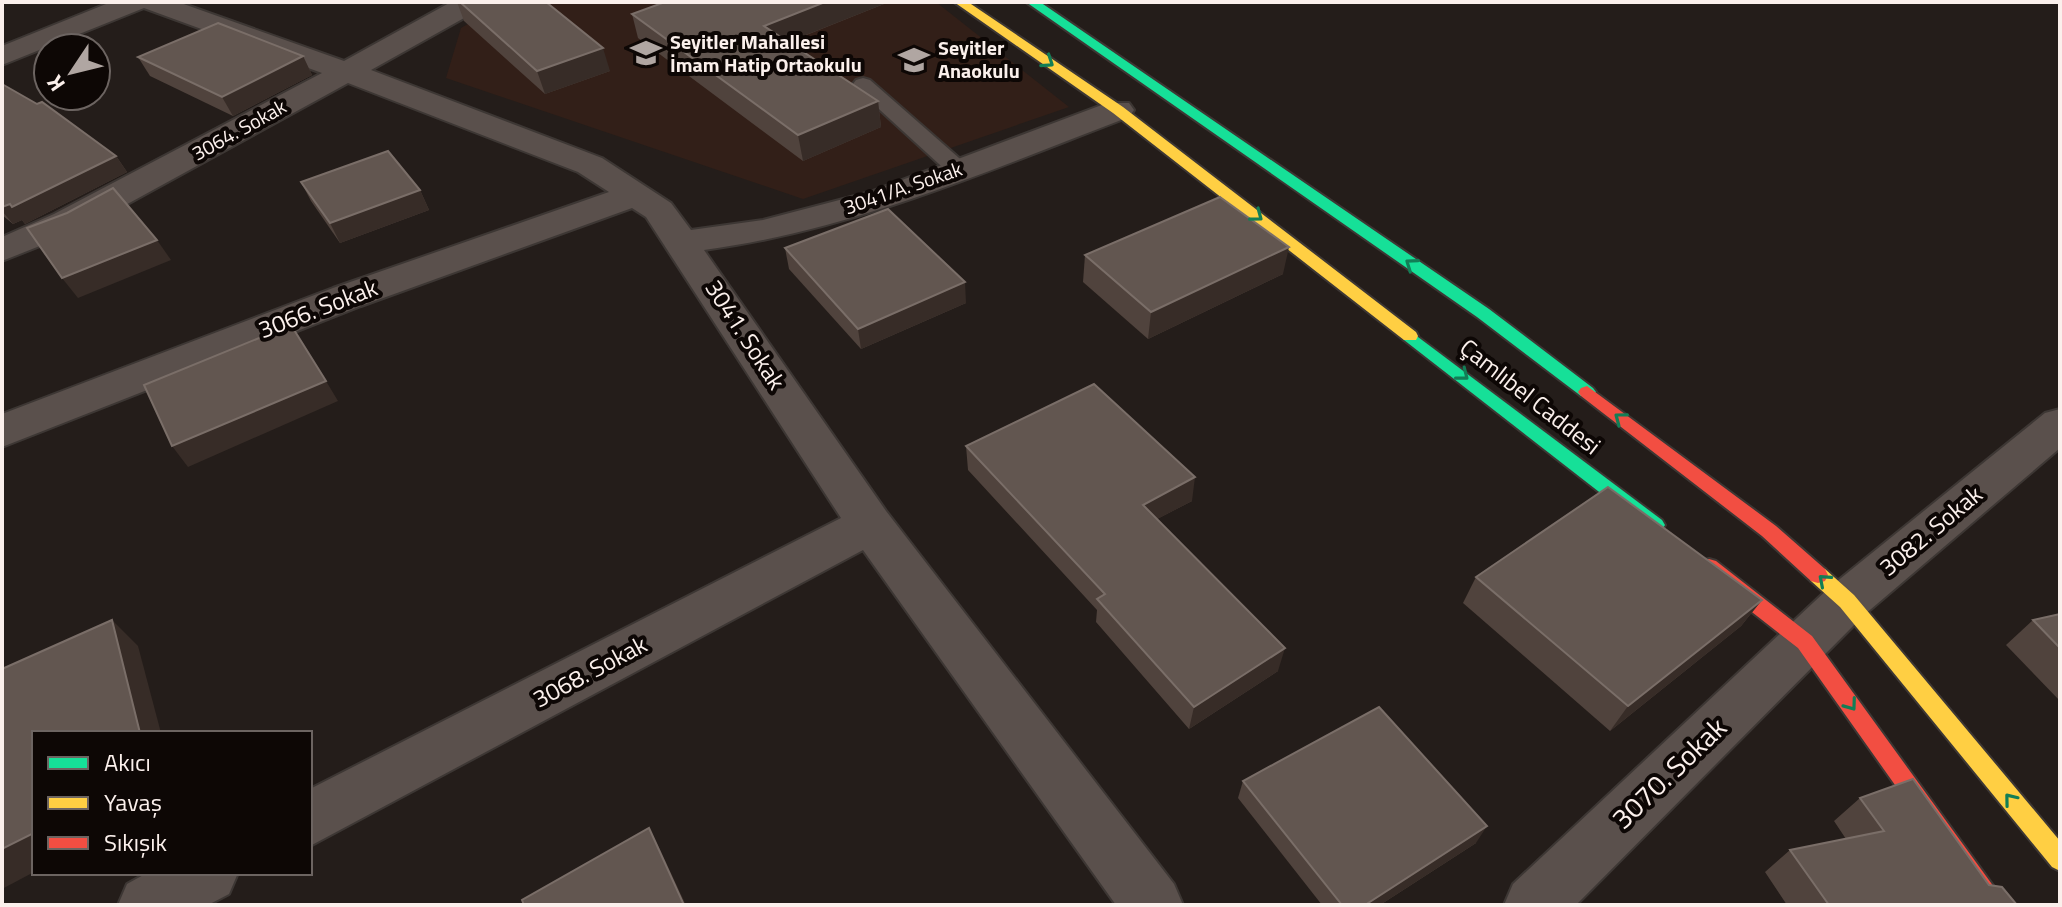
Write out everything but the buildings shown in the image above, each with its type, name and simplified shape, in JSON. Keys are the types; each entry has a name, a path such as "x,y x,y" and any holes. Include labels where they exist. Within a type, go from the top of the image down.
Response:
{"street":[{"path":"2,56 135,2"},
{"name":"3041. Sokak","path":"152,2 345,71 590,165 659,210 870,524 1153,905"},
{"name":"3064. Sokak","path":"2,250 67,222 472,2"},
{"name":"Çamlıbel Caddesi","path":"960,2 1118,110 1669,536"},
{"name":"Çamlıbel Caddesi","path":"1032,2 1483,313 1769,531 1847,601 2060,859"},
{"name":"3041/A. Sokak","path":"682,242 765,231 882,199 1118,110"},
{"name":"3066. Sokak","path":"2,431 347,297 637,194"},
{"name":"3082. Sokak","path":"1805,642 1847,601 2060,424"},
{"name":"3068. Sokak","path":"312,818 870,524"},
{"path":"1694,555 1805,642 1995,905"},
{"name":"3070. Sokak","path":"1534,905 1805,642"},
{"path":"148,905 204,875"}],"lane":[{"path":"863,84 959,170"}],"shaded area":[{"path":"506,2 936,2 1069,107 803,199 446,78 461,28"}],"traffic: fast":[{"path":"1032,2 1483,313 1587,392"},
{"path":"1410,336 1655,525"}],"traffic: slow":[{"path":"960,2 1118,110 1410,336"},
{"path":"1818,575 1847,601 2060,859"}],"traffic: jam":[{"path":"1587,392 1769,531 1818,575"},
{"path":"1709,567 1805,642 1995,905"}],"place":[{"name":"Seyitler Mahallesi İmam Hatip Ortaokulu","path":"646,53"},
{"name":"Seyitler Anaokulu","path":"914,60"}]}
